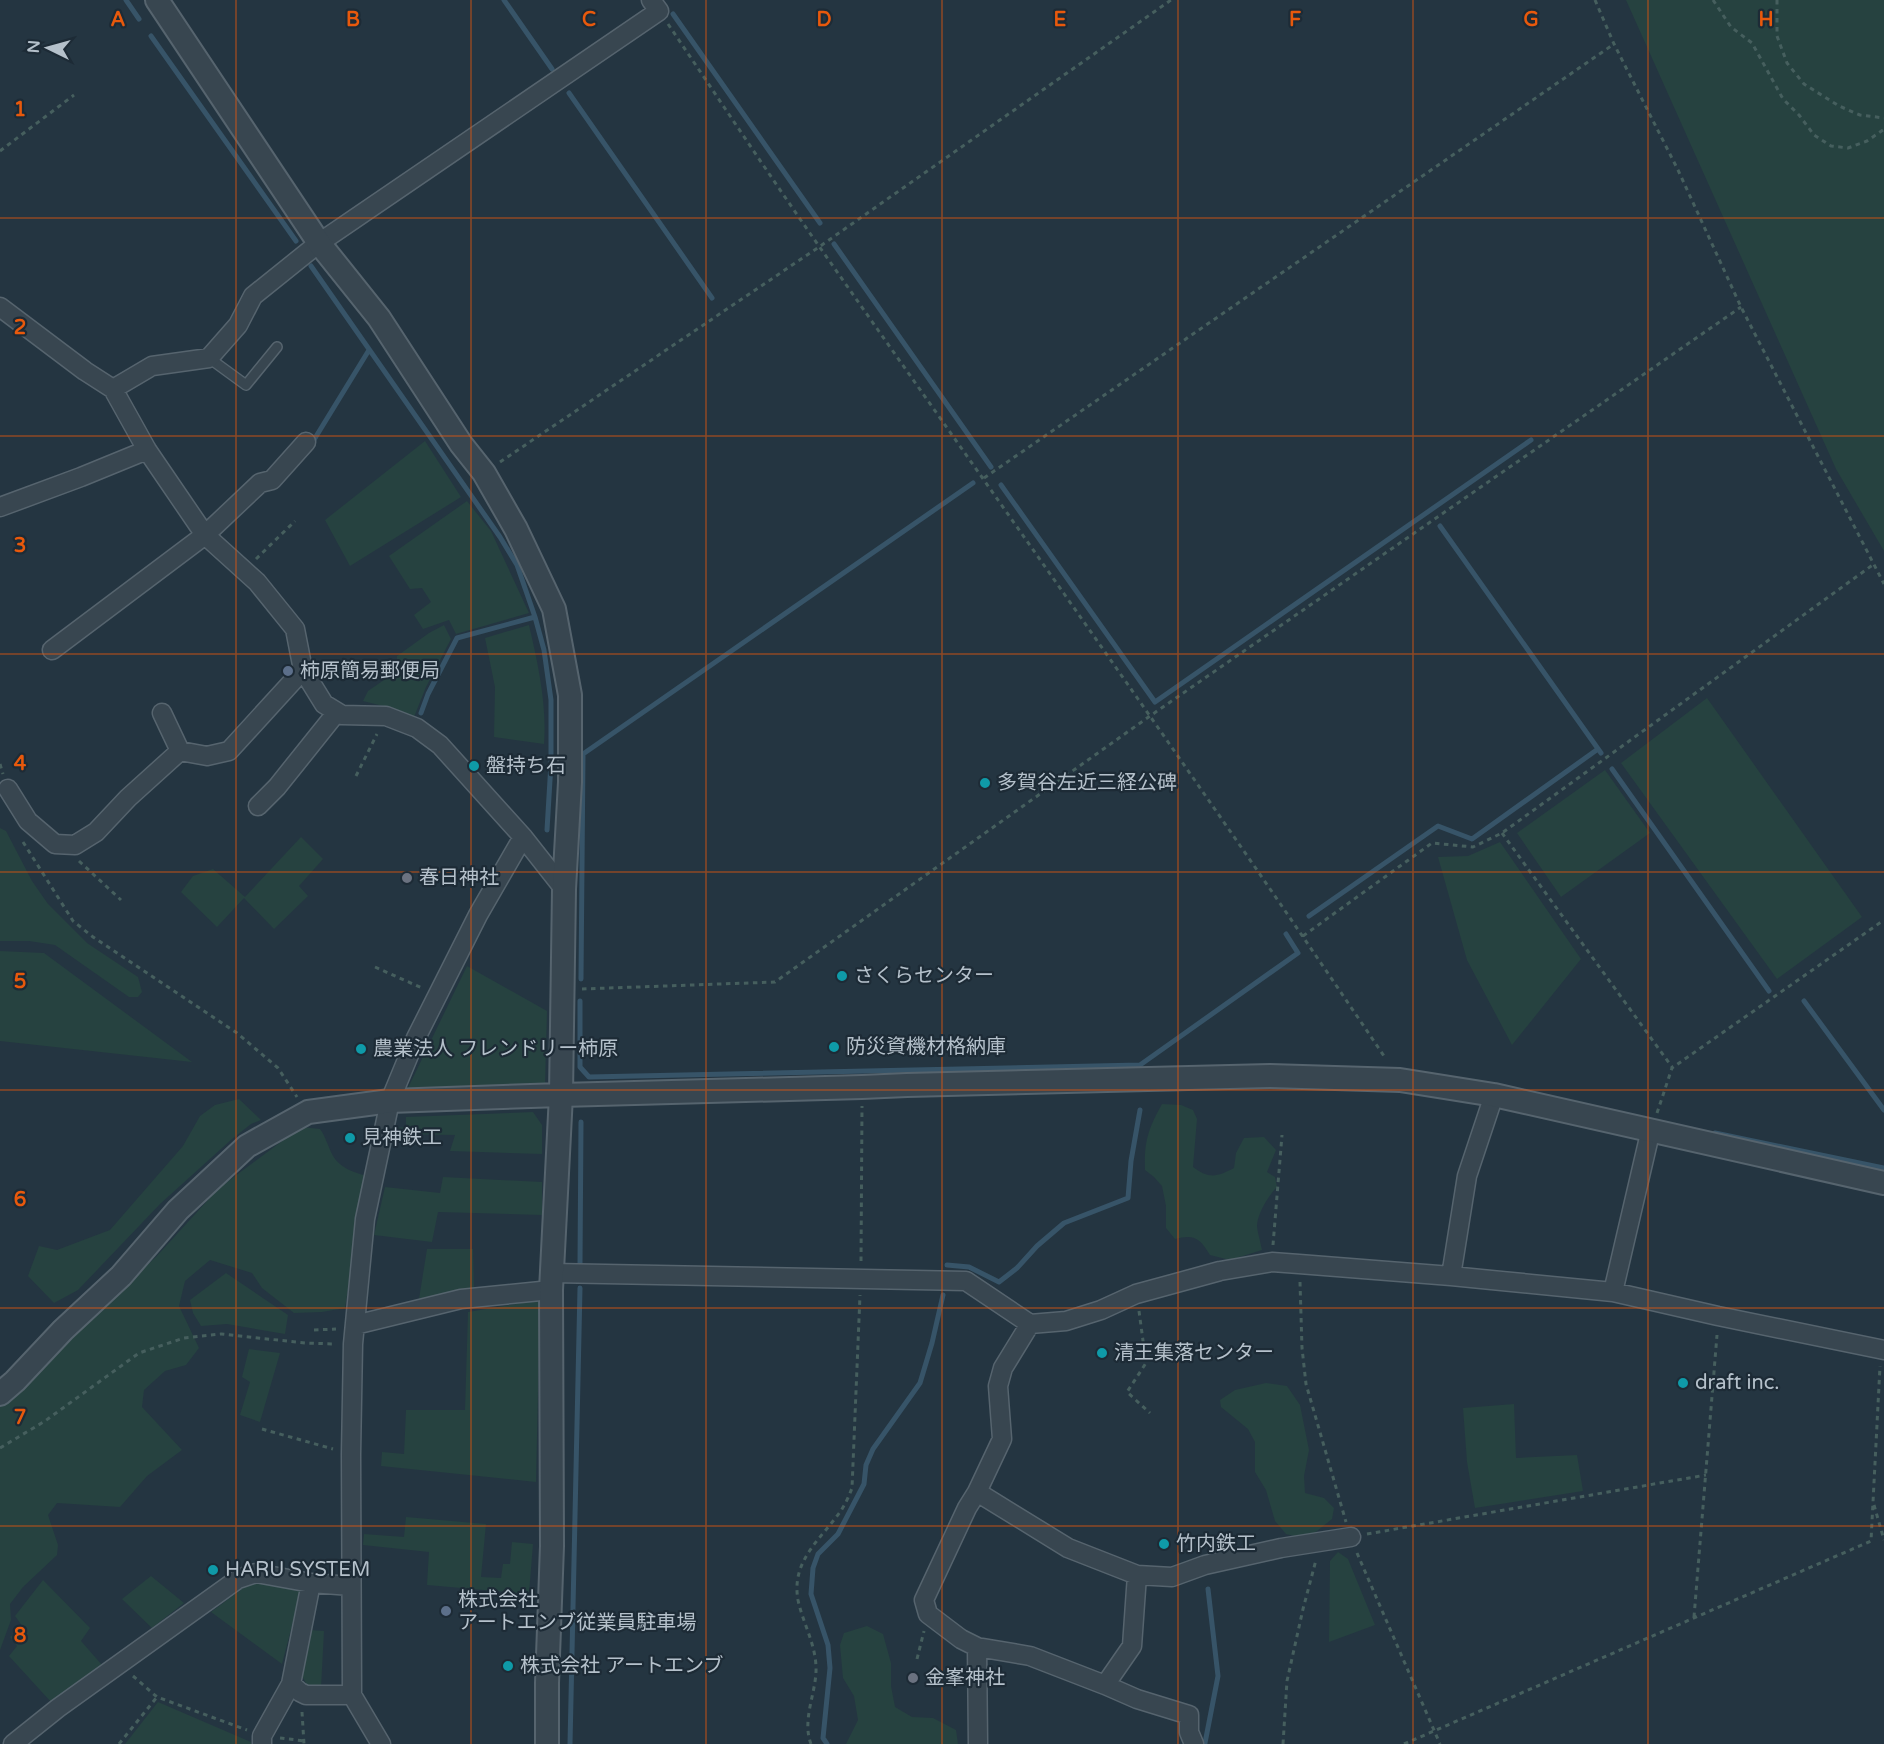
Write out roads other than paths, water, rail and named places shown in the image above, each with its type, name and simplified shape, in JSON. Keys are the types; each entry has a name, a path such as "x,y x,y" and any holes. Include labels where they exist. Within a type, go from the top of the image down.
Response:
{"street":[{"path":"157,0 319,243 378,318 461,444 484,473 516,529 554,609 570,695 570,782 564,889 561,1095 552,1282 552,1546 546,1744"},
{"path":"112,388 152,366 209,358 238,325 253,296 319,243 655,5"},
{"path":"0,307 85,371 112,388 147,450 205,535 257,582 295,629 303,670 324,704 342,715 386,716 417,728 440,745 523,837 564,889"},
{"path":"52,650 205,535 260,483 272,480 306,442"},
{"path":"0,507 147,450"},
{"path":"180,751 207,756 228,751 303,670"},
{"path":"258,806 277,787 337,712"},
{"path":"162,713 180,751"},
{"path":"8,789 28,821 55,844 75,845 96,832 128,798 180,751"},
{"path":"381,1744 352,1695 353,1344 365,1219 390,1101 416,1038 478,915 523,837"},
{"path":"0,1394 63,1330 121,1276 178,1210 247,1146 308,1112 390,1101 1270,1076 1400,1080 1494,1095 1884,1183"},
{"path":"1451,1276 1467,1176 1494,1095"},
{"path":"1613,1292 1651,1129"},
{"path":"355,1325 461,1299 552,1282 861,1280 966,1281 1030,1324 1066,1321 1101,1310 1136,1294 1220,1271 1272,1262 1613,1292 1882,1350"},
{"path":"1030,1324 1003,1368 998,1386 1002,1439 924,1600 928,1614 961,1639 977,1647 1030,1656 1137,1699 1189,1715 1189,1732 1194,1744"},
{"path":"977,1492 1068,1548 1137,1575 1172,1577 1205,1565 1281,1548 1351,1537"},
{"path":"13,1744 58,1708 238,1579 256,1573 311,1583 351,1586"},
{"path":"1105,1686 1132,1646 1137,1575"},
{"path":"262,1740 295,1688 311,1583"},
{"path":"977,1647 978,1744"},
{"path":"295,1688 306,1695 352,1695"}],"lane":[{"path":"209,358 246,385 277,347"}],"waterway":[{"path":"126,0 139,19"},
{"path":"504,0 552,69"},
{"path":"673,14 820,223"},
{"path":"151,36 296,241"},
{"path":"569,93 712,298"},
{"path":"834,244 991,467"},
{"path":"311,266 500,537 517,565 544,650 551,700 551,763 547,830"},
{"path":"312,443 369,350"},
{"path":"1001,485 1155,702 1531,440"},
{"path":"581,979 583,754 973,483"},
{"path":"1440,526 1601,753"},
{"path":"421,713 428,694 457,638 535,617"},
{"path":"1309,916 1438,826 1472,839 1598,749"},
{"path":"1612,769 1769,991"},
{"path":"580,1001 580,1067 589,1077 1140,1065 1298,953 1286,934"},
{"path":"1804,1001 1884,1110"},
{"path":"947,1265 969,1267 999,1282 1064,1223 1128,1198 1131,1161 1140,1110"},
{"path":"580,1263 581,1122"},
{"path":"1715,1133 1884,1168"},
{"path":"570,1744 580,1288"},
{"path":"827,1744 823,1738 830,1668 828,1645 811,1594 813,1568 818,1554 838,1534 864,1484 866,1465 873,1449 920,1383 943,1295"},
{"path":"1205,1743 1218,1676 1208,1589"}],"place":[{"name":"柿原簡易郵便局","path":"288,671"},
{"name":"盤持ち石","path":"474,766"},
{"name":"多賀谷左近三経公碑","path":"985,783"},
{"name":"春日神社","path":"407,878"},
{"name":"さくらセンター","path":"842,976"},
{"name":"防災資機材格納庫","path":"834,1047"},
{"name":"農業法人 フレンドリー柿原","path":"361,1049"},
{"name":"見神鉄工","path":"350,1138"},
{"name":"清王集落センター","path":"1102,1353"},
{"name":"draft inc.","path":"1683,1383"},
{"name":"竹内鉄工","path":"1164,1544"},
{"name":"HARU SYSTEM","path":"213,1570"},
{"name":"株式会社 アートエンブ従業員駐車場","path":"446,1611"},
{"name":"株式会社 アートエンブ","path":"508,1666"},
{"name":"金峯神社","path":"913,1678"}]}
